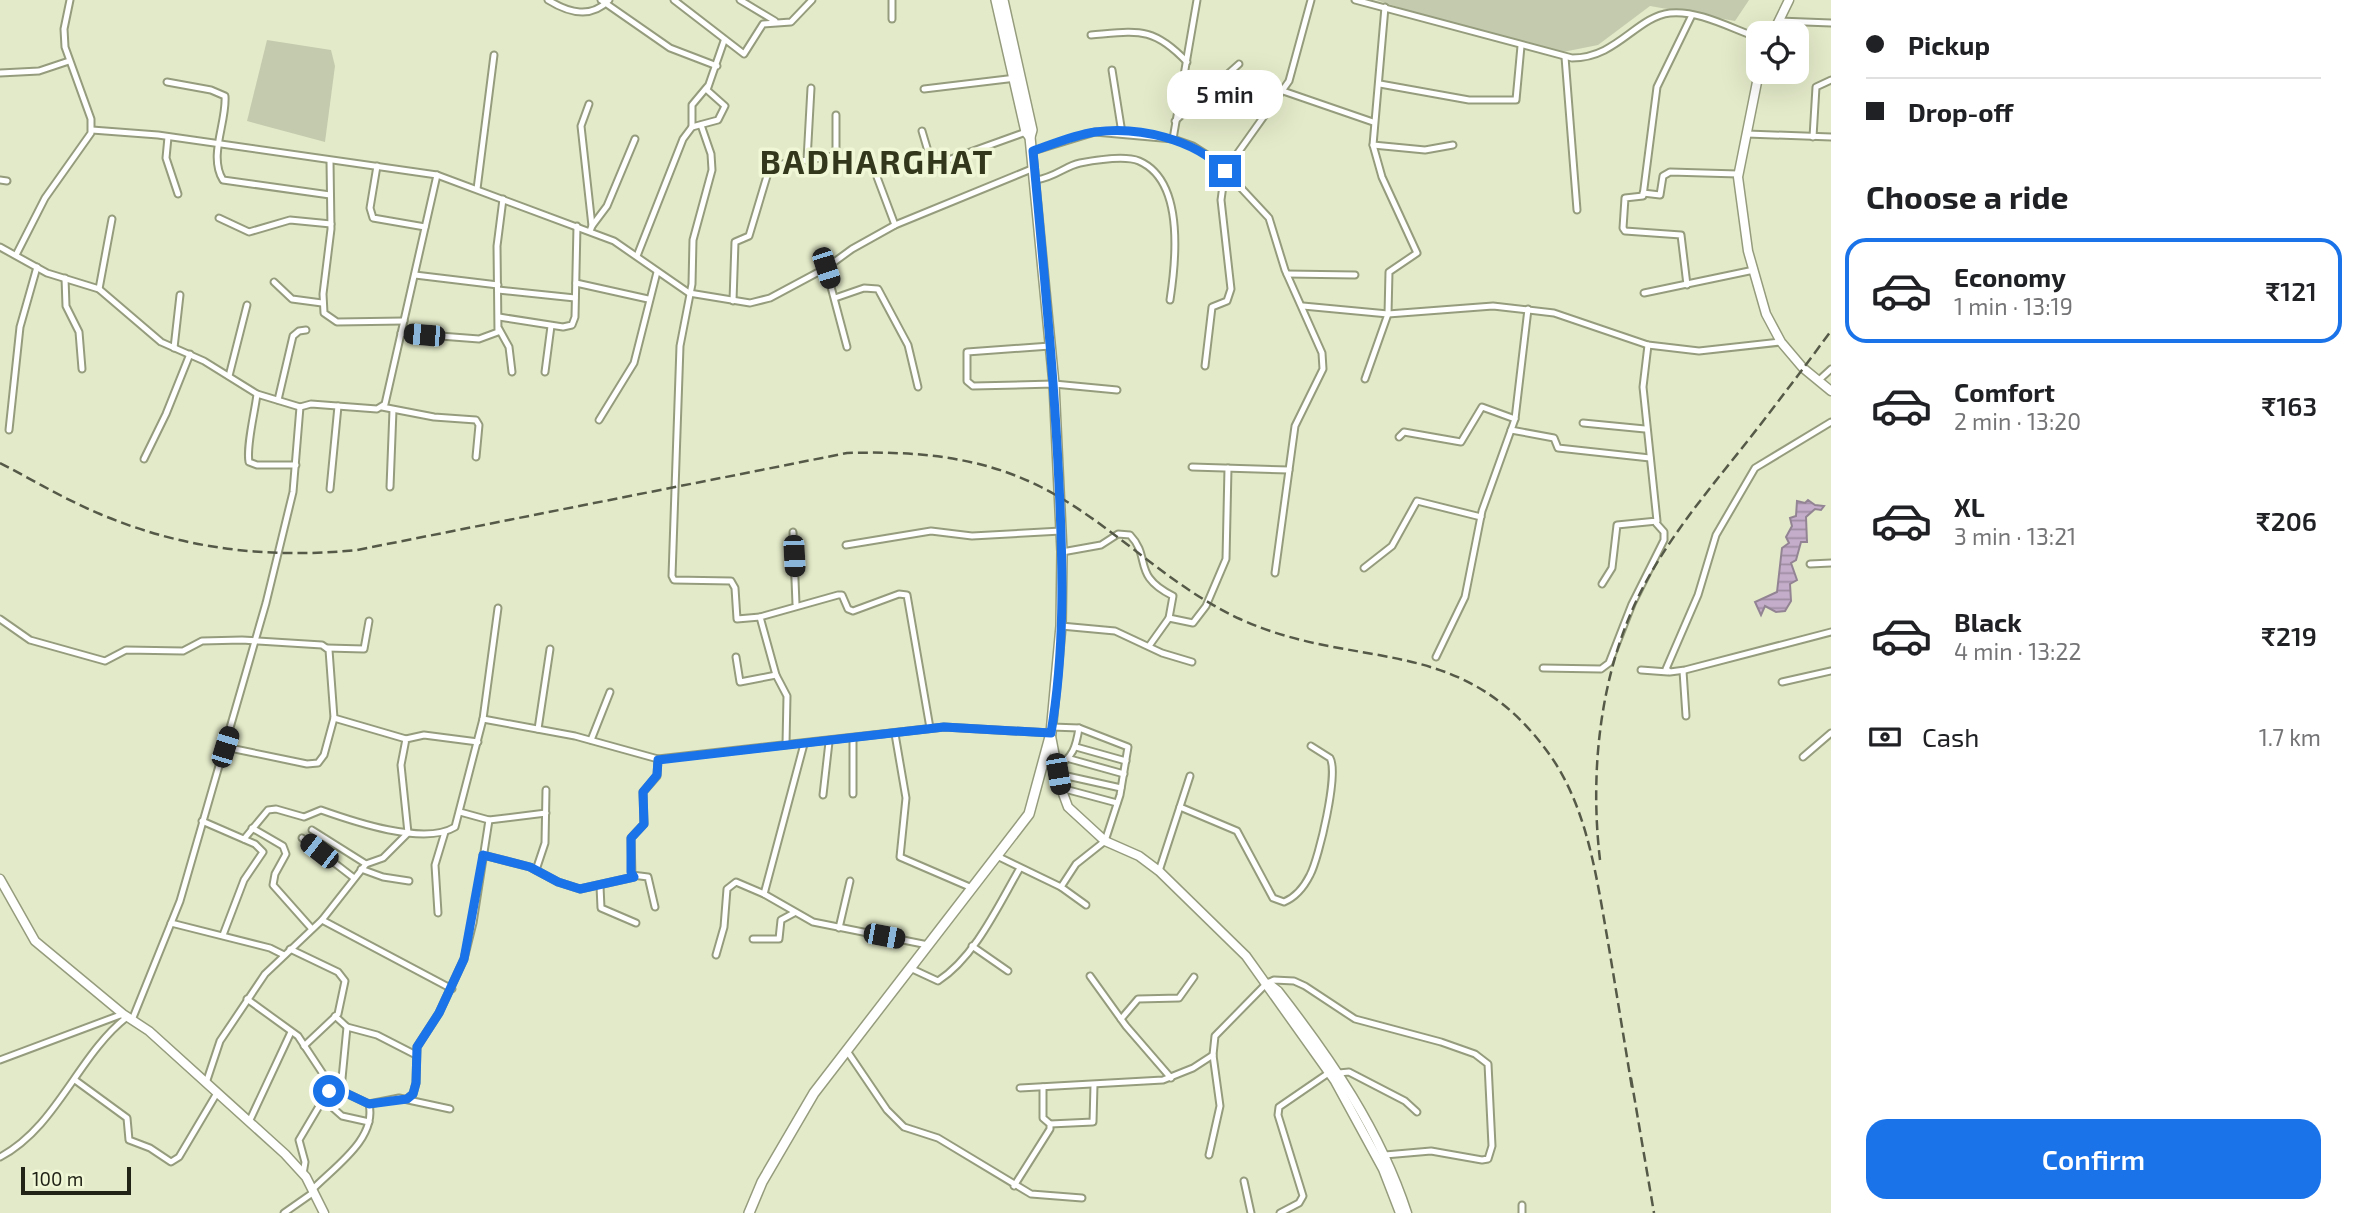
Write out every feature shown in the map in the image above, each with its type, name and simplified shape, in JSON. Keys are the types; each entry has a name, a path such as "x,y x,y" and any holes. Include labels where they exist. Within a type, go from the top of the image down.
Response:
{"main road":[{"path":"748,1213 762,1182 814,1093 1029,814 1051,730 1061,626 1062,552 1054,384 1033,151 996,0"},
{"path":"1003,0 1023,77 1032,130 1028,134"}],"street":[{"path":"16,255 45,198 90,138 92,130 91,119 69,61 64,29 70,0"},
{"path":"548,0 587,13 594,12 606,1 670,48 717,66"},
{"path":"674,0 741,53 747,53 761,25 775,21 791,22 812,0"},
{"path":"740,0 775,21"},
{"path":"892,0 892,19"},
{"path":"1173,139 1197,0"},
{"path":"1205,366 1212,307 1227,301 1231,289 1221,200 1225,171 1283,91 1298,53 1311,0"},
{"path":"1355,0 1368,1 1564,57 1590,55 1615,46 1662,14 1692,15 1746,34"},
{"path":"1779,21 1789,0"},
{"path":"1365,379 1388,314 1389,272 1417,251 1382,177 1373,145 1385,7"},
{"path":"1688,285 1681,235 1623,230 1623,200 1641,197 1643,193 1657,87 1692,15"},
{"path":"1809,22 1831,23"},
{"path":"1091,35 1122,32 1153,35 1168,42 1187,62"},
{"path":"637,256 683,139 692,127 692,105 707,87 717,66 724,41"},
{"path":"1380,83 1469,100 1516,100 1521,46"},
{"path":"477,189 494,55"},
{"path":"1564,57 1577,209"},
{"path":"0,73 39,71 69,61"},
{"path":"1175,121 1239,64"},
{"path":"1112,70 1122,132"},
{"path":"924,89 1016,78"},
{"path":"1813,137 1816,87 1831,80"},
{"path":"167,82 222,92 226,102 219,144 219,170 223,180 330,195"},
{"path":"1756,84 1738,174 1742,218 1754,270 1766,314 1781,342 1831,391"},
{"path":"692,127 718,120 725,109 707,87"},
{"path":"807,160 811,88"},
{"path":"1283,91 1373,122"},
{"path":"589,104 581,126 591,229"},
{"path":"733,301 735,242 750,236 770,166 835,154 836,115"},
{"path":"701,125 711,154 712,170 693,240 689,293 680,346 672,578 731,581 735,588 737,619 760,617 796,604 841,595 848,609 855,611 906,594 930,728"},
{"path":"92,130 169,137 437,175 591,229 637,256 689,293 733,301 762,301 826,268 852,249 895,225 1034,168"},
{"path":"922,131 930,158 937,164 1028,134"},
{"path":"1033,151 1083,134 1122,132 1173,139 1198,149 1225,171 1269,218 1287,274 1322,353 1323,369 1295,426 1275,573"},
{"path":"1745,134 1831,137"},
{"path":"169,137 166,158 178,194"},
{"path":"591,229 607,206 635,139"},
{"path":"1373,145 1425,150 1453,145"},
{"path":"1036,180 1054,177 1079,163 1127,159 1147,166 1162,184 1173,214 1176,258 1170,300"},
{"path":"330,161 331,224 322,303 327,317 337,322 404,321"},
{"path":"377,166 370,208 373,218 425,227"},
{"path":"1643,193 1660,195 1663,176 1670,172 1738,174"},
{"path":"382,407 386,400 437,175"},
{"path":"877,177 895,225"},
{"path":"503,199 497,246 499,329 509,347 512,372"},
{"path":"219,218 249,232 290,220 331,224"},
{"path":"99,289 111,219"},
{"path":"499,317 551,326 572,325 577,226"},
{"path":"0,247 37,267 99,289 152,337 190,354 257,394 300,407 305,404 382,407 476,420 479,425 476,457"},
{"path":"9,430 20,327 37,267"},
{"path":"826,268 847,347"},
{"path":"1644,293 1754,270"},
{"path":"599,420 634,363 648,299 657,272"},
{"path":"1287,274 1355,275"},
{"path":"415,275 575,298"},
{"path":"65,278 65,306 79,332 82,369"},
{"path":"274,282 292,299 322,303"},
{"path":"576,283 648,299"},
{"path":"835,298 864,288 878,289 908,345 918,387"},
{"path":"174,348 180,295"},
{"path":"229,376 247,305"},
{"path":"1303,306 1388,314 1493,306 1528,309 1606,329 1648,345 1699,351 1781,342"},
{"path":"1436,657 1465,597 1481,517 1515,419 1528,309"},
{"path":"545,372 551,326"},
{"path":"401,333 479,339 492,336 499,329"},
{"path":"278,400 293,336 306,330"},
{"path":"1543,668 1601,668 1609,663 1632,604 1664,540 1664,532 1656,523 1645,429 1643,387 1648,345"},
{"path":"1050,346 967,352 967,382 973,386 1054,384 1117,390"},
{"path":"144,460 190,354"},
{"path":"1819,380 1831,369"},
{"path":"257,394 253,432 248,443 249,462 257,465 296,465"},
{"path":"330,489 338,406"},
{"path":"0,1157 26,1138 75,1080 112,1028 127,1017 171,923 225,747 286,527 296,465 300,407"},
{"path":"1399,437 1407,432 1461,442 1482,407 1515,419"},
{"path":"390,487 394,410"},
{"path":"1668,672 1666,667 1698,595 1716,535 1755,468 1831,422"},
{"path":"1583,423 1645,429"},
{"path":"1511,430 1553,438 1558,448 1650,458"},
{"path":"1192,467 1289,470"},
{"path":"1169,618 1193,624 1224,569 1228,468"},
{"path":"1364,568 1392,546 1417,501 1481,517"},
{"path":"1602,584 1612,568 1617,525 1656,523"},
{"path":"846,545 931,531 972,536 1061,531"},
{"path":"793,532 796,604"},
{"path":"1062,552 1101,545 1118,534 1130,535 1135,540 1147,576 1173,596 1169,618 1149,646"},
{"path":"1810,564 1831,563"},
{"path":"244,839 261,815 276,809 304,817 321,810 351,822 408,832 445,832 456,825 483,719 498,608"},
{"path":"760,617 776,675 787,696 786,744"},
{"path":"0,620 27,639 105,661 132,649 183,650 202,641 256,640 364,649 369,621"},
{"path":"1061,626 1112,630 1192,662"},
{"path":"1641,670 1683,671 1831,632"},
{"path":"225,747 307,764 318,763 324,755 334,719 327,648"},
{"path":"538,729 550,649"},
{"path":"736,657 740,682 776,675"},
{"path":"1683,671 1686,716"},
{"path":"1782,682 1831,671"},
{"path":"591,740 610,692"},
{"path":"334,719 406,739 424,735 478,742"},
{"path":"483,719 591,740 658,760 786,744 829,742 930,728 1079,728 1126,745 1126,761 1105,841 1076,864 1061,887"},
{"path":"1058,770 1070,759 1076,747 1079,728"},
{"path":"1051,730 1061,788 1074,815 1105,841 1139,856 1159,870 1232,940 1336,1076 1385,1156 1401,1213"},
{"path":"1803,757 1831,733"},
{"path":"895,734 906,798 900,857 972,888"},
{"path":"206,1083 220,1041 265,974 322,920 363,867 383,858 408,832 401,765 406,739"},
{"path":"853,739 853,794"},
{"path":"824,795 829,742"},
{"path":"764,894 804,744"},
{"path":"1180,807 1237,831 1273,898 1284,902 1293,898 1312,873 1333,776 1330,758 1311,746"},
{"path":"1076,747 1126,761"},
{"path":"1070,759 1124,774"},
{"path":"634,877 631,872 631,838 644,824 643,792 657,775 658,760"},
{"path":"1058,770 1121,788"},
{"path":"1159,870 1190,776"},
{"path":"1061,788 1117,803"},
{"path":"536,870 545,843 545,790"},
{"path":"460,812 489,820 546,813"},
{"path":"407,1099 413,1094 416,1083 419,1041 452,989 464,959 473,923 489,820"},
{"path":"202,821 262,849 262,856 244,880 223,935"},
{"path":"252,828 283,846 286,854 275,874 273,886 312,929"},
{"path":"312,830 363,867 383,877 409,881"},
{"path":"438,913 435,865 445,832"},
{"path":"302,838 354,878"},
{"path":"483,855 536,870 570,887 600,886 642,874 648,877 656,907"},
{"path":"997,856 1061,887 1086,905"},
{"path":"910,968 940,981 953,971 972,946 1020,868"},
{"path":"0,879 35,941 127,1017 149,1031 249,1122 303,1174 324,1213"},
{"path":"839,928 850,881"},
{"path":"716,955 724,927 729,885 739,882 813,922 928,945"},
{"path":"600,886 601,908 636,923"},
{"path":"753,939 779,939 781,920 794,913"},
{"path":"322,920 452,989"},
{"path":"171,923 223,935 284,955"},
{"path":"972,946 1008,971"},
{"path":"290,949 344,976 335,1016 304,1046"},
{"path":"1090,976 1121,1019 1171,1078"},
{"path":"1121,1019 1138,999 1179,998 1194,977"},
{"path":"1209,1155 1220,1106 1213,1055 1213,1043 1219,1028 1267,983 1282,979 1294,981 1356,1019 1441,1042 1485,1059 1489,1073 1492,1146 1488,1159 1431,1151 1385,1156"},
{"path":"247,999 291,1032 304,1046 331,1086 369,1104 407,1099 450,1109"},
{"path":"335,1016 347,1027 377,1035 416,1055"},
{"path":"0,1060 127,1017"},
{"path":"341,1089 347,1027"},
{"path":"249,1122 291,1032"},
{"path":"847,1051 898,1123 938,1138 993,1169 1014,1186 1045,1198 1082,1198"},
{"path":"1020,1088 1094,1085 1116,1080 1156,1081 1171,1078 1213,1055"},
{"path":"1280,1213 1299,1203 1303,1196 1279,1107 1336,1076 1349,1072 1405,1101 1417,1112"},
{"path":"1336,1076 1387,1168 1408,1213"},
{"path":"75,1080 127,1118 129,1140 150,1148 171,1162 179,1157 217,1093"},
{"path":"1043,1087 1043,1118 1050,1124 1093,1122 1094,1085"},
{"path":"303,1174 305,1162 299,1140 331,1086"},
{"path":"324,1100 342,1116 369,1122"},
{"path":"284,1213 313,1191 360,1142 369,1122 369,1104"},
{"path":"1014,1186 1037,1154 1050,1124"},
{"path":"1244,1181 1251,1213"},
{"path":"1522,1205 1522,1213"}],"green space":[{"path":"1376,0 1749,0 1735,21 1650,6 1598,45 1548,55"},
{"path":"267,40 331,50 335,66 325,142 247,121"}],"shaded area":[{"path":"1808,500 1815,505 1824,506 1821,510 1815,509 1806,517 1807,542 1801,542 1796,560 1791,563 1797,580 1790,584 1791,601 1785,611 1776,612 1765,606 1761,615 1755,602 1777,592 1782,548 1789,543 1786,537 1792,526 1790,518 1796,516 1797,501 1805,503"}],"railway":[{"path":"1600,860 1596,789 1602,716 1609,681 1631,612 1677,532 1831,331"},
{"path":"0,463 75,503 162,536 226,548 291,553 357,550 847,453 922,455 995,468 1041,487 1067,502 1188,589 1240,619 1326,646 1407,661 1445,672 1482,690 1518,717 1552,758 1583,823 1600,895 1632,1088"},
{"path":"1631,1078 1654,1213"}],"district":[{"name":"BADHARGHAT","path":"877,161"}],"route":[{"path":"329,1091 331,1086 369,1104 407,1099 413,1094 419,1041 439,1013 458,977 464,959 473,923 483,855 530,867 558,882 580,889 634,877 631,872 631,838 644,824 643,789 655,779 658,760 944,727 1051,733 1063,601 1062,552 1054,384 1033,151 1095,132 1147,135 1173,139 1193,146 1215,160 1225,171"}]}
